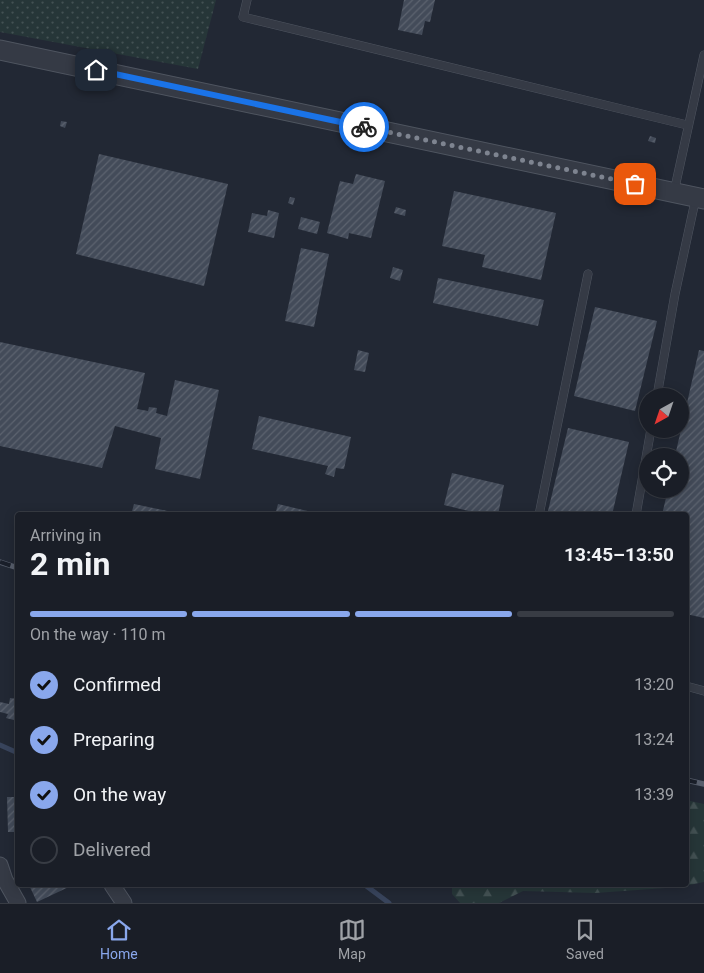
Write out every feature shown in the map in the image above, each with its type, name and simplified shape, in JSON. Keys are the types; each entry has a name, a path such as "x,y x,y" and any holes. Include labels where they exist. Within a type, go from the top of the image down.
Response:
{"street":[{"path":"0,51 700,198"},
{"path":"0,865 5,880 18,903"},
{"path":"113,887 124,903"}],"lane":[{"path":"247,0 243,17 687,125"},
{"path":"674,192 687,125 704,55"},
{"path":"658,388 675,294 700,198"},
{"path":"540,512 588,274"},
{"path":"637,512 649,438"},
{"path":"689,687 704,691"}],"green space":[{"path":"0,0 216,0 198,69 0,32"},
{"path":"689,801 704,804 704,882 689,885"},
{"path":"452,887 680,887 595,893 523,891 499,903 460,903 452,894"}],"building":[{"path":"404,0 435,0 430,22 425,21 422,35 398,30"},
{"path":"61,121 67,122 65,128 60,126"},
{"path":"650,136 656,138 655,143 648,141"},
{"path":"99,154 228,184 204,286 76,254"},
{"path":"356,174 385,181 371,238 349,233 348,239 327,233 340,181 353,184"},
{"path":"454,191 556,213 541,280 482,267 485,255 442,246"},
{"path":"290,197 295,198 293,205 288,203"},
{"path":"396,207 406,210 405,216 394,213"},
{"path":"268,210 279,213 274,238 248,232 252,213 267,216"},
{"path":"301,217 320,222 317,234 298,229"},
{"path":"301,248 329,254 314,327 285,321"},
{"path":"393,267 403,270 400,281 390,278"},
{"path":"438,278 544,300 538,326 433,303"},
{"path":"595,307 657,321 641,388 639,388 635,411 574,396"},
{"path":"0,342 145,373 137,409 148,411 149,407 157,408 156,413 167,416 175,380 219,390 200,479 155,469 161,438 115,426 102,468 0,446"},
{"path":"358,350 369,353 365,372 354,370"},
{"path":"699,350 704,351 704,618 689,615 689,512 663,512 666,498 689,498 689,448 677,448 679,438 689,438 689,394"},
{"path":"259,416 351,437 344,469 336,468 334,477 325,474 328,466 252,449"},
{"path":"568,428 629,442 613,512 548,512"},
{"path":"452,473 504,485 499,512 473,512 444,505"},
{"path":"134,504 172,512 132,512"},
{"path":"278,504 312,512 276,512"},
{"path":"10,698 15,699 15,720 6,718 8,714 0,712 0,702 9,704"},
{"path":"7,797 15,797 15,832 8,832"},
{"path":"30,887 69,887 37,902"}],"waterway":[{"path":"0,745 15,752"},
{"path":"368,887 389,903"}],"railway":[{"path":"0,562 15,567"},
{"path":"689,781 704,784"}],"way so far":[{"path":"364,127 635,184"}],"route":[{"path":"96,70 364,127"}]}
